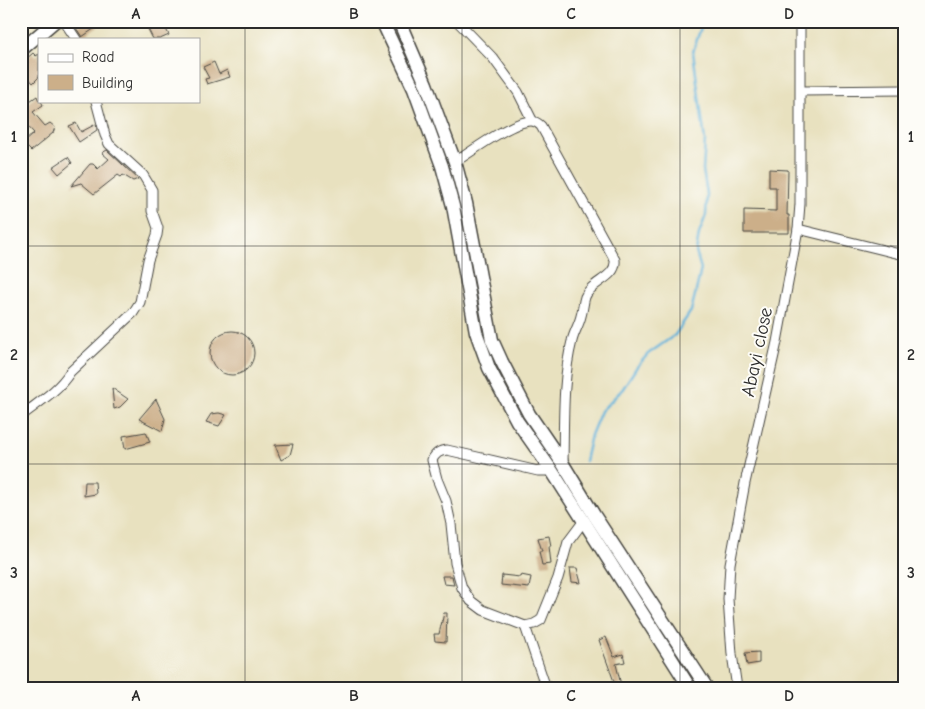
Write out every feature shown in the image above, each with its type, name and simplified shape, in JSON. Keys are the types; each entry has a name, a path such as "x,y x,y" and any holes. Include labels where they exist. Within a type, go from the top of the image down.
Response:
{"street":[{"path":"21,50 55,21"},
{"path":"64,21 75,38"},
{"path":"382,21 414,89 442,166 453,206 470,304 480,343 489,368 518,421 552,471 690,688"},
{"path":"399,21 426,84 455,162 466,203 492,340 502,362 529,414 707,688"},
{"path":"457,21 493,58 518,92 532,120 541,126 615,260 612,272 589,290 585,297 582,314 572,342 567,372 563,464"},
{"name":"Abayi close","path":"737,688 732,654 728,599 730,564 744,483 776,342 798,230 800,204 800,21"},
{"path":"801,91 904,90"},
{"path":"21,416 59,386 70,372 133,313 140,302 148,260 156,240 158,228 152,211 152,190 143,175 104,136 96,102"},
{"path":"455,162 504,131 525,121 532,120"},
{"path":"798,230 904,255"},
{"path":"552,471 538,471 447,450 435,454 432,460 446,502 451,524 455,563 462,588 471,601 483,610 526,626 534,624 541,620 558,578 568,542 583,522"},
{"path":"526,626 546,688"}],"building":[{"path":"85,21 95,21 98,26 82,37 76,28"},
{"path":"144,21 162,21 169,35 162,38 152,38"},
{"path":"33,53 36,56 38,55 38,78 33,83 21,69 28,63 26,59"},
{"path":"214,62 219,74 227,70 230,77 207,84 205,79 209,78 203,67"},
{"path":"37,96 38,102 42,102 43,105 33,112 45,126 50,123 55,127 53,133 31,151 23,143 34,133 21,119 21,107"},
{"path":"76,123 81,132 96,124 97,130 79,142 69,126"},
{"path":"107,150 138,179 133,181 123,175 121,177 118,175 94,194 81,183 71,186 90,164 93,164 98,169 109,159 102,153"},
{"path":"68,157 72,163 59,174 53,167"},
{"path":"769,169 788,170 787,215 789,215 789,233 744,233 744,210 776,211 776,187 769,187"},
{"path":"228,331 236,331 248,337 254,353 248,369 236,375 228,375 216,369 210,357 210,349 216,337"},
{"path":"112,388 128,399 120,407 114,409"},
{"path":"156,399 165,419 162,431 139,419"},
{"path":"219,413 226,415 219,426 206,422 211,414"},
{"path":"146,432 150,442 125,449 123,436"},
{"path":"293,444 290,455 281,460 275,445"},
{"path":"85,482 95,482 96,494 84,496"},
{"path":"549,536 551,564 542,565 539,551 542,551 538,538"},
{"path":"570,568 577,568 581,583 572,582"},
{"path":"502,575 531,577 529,588 501,585"},
{"path":"442,576 452,576 454,585 444,584"},
{"path":"444,613 447,613 446,642 435,641 434,634 439,634"},
{"path":"606,637 614,657 623,654 625,662 616,664 621,685 616,687 599,640"},
{"path":"759,652 759,663 747,665 745,653"}],"waterway":[{"path":"585,461 591,435 601,411 622,390 636,368 648,354 675,335 691,311 701,269 696,252 699,234 706,215 707,194 703,170 705,141 693,52 703,21"}]}
